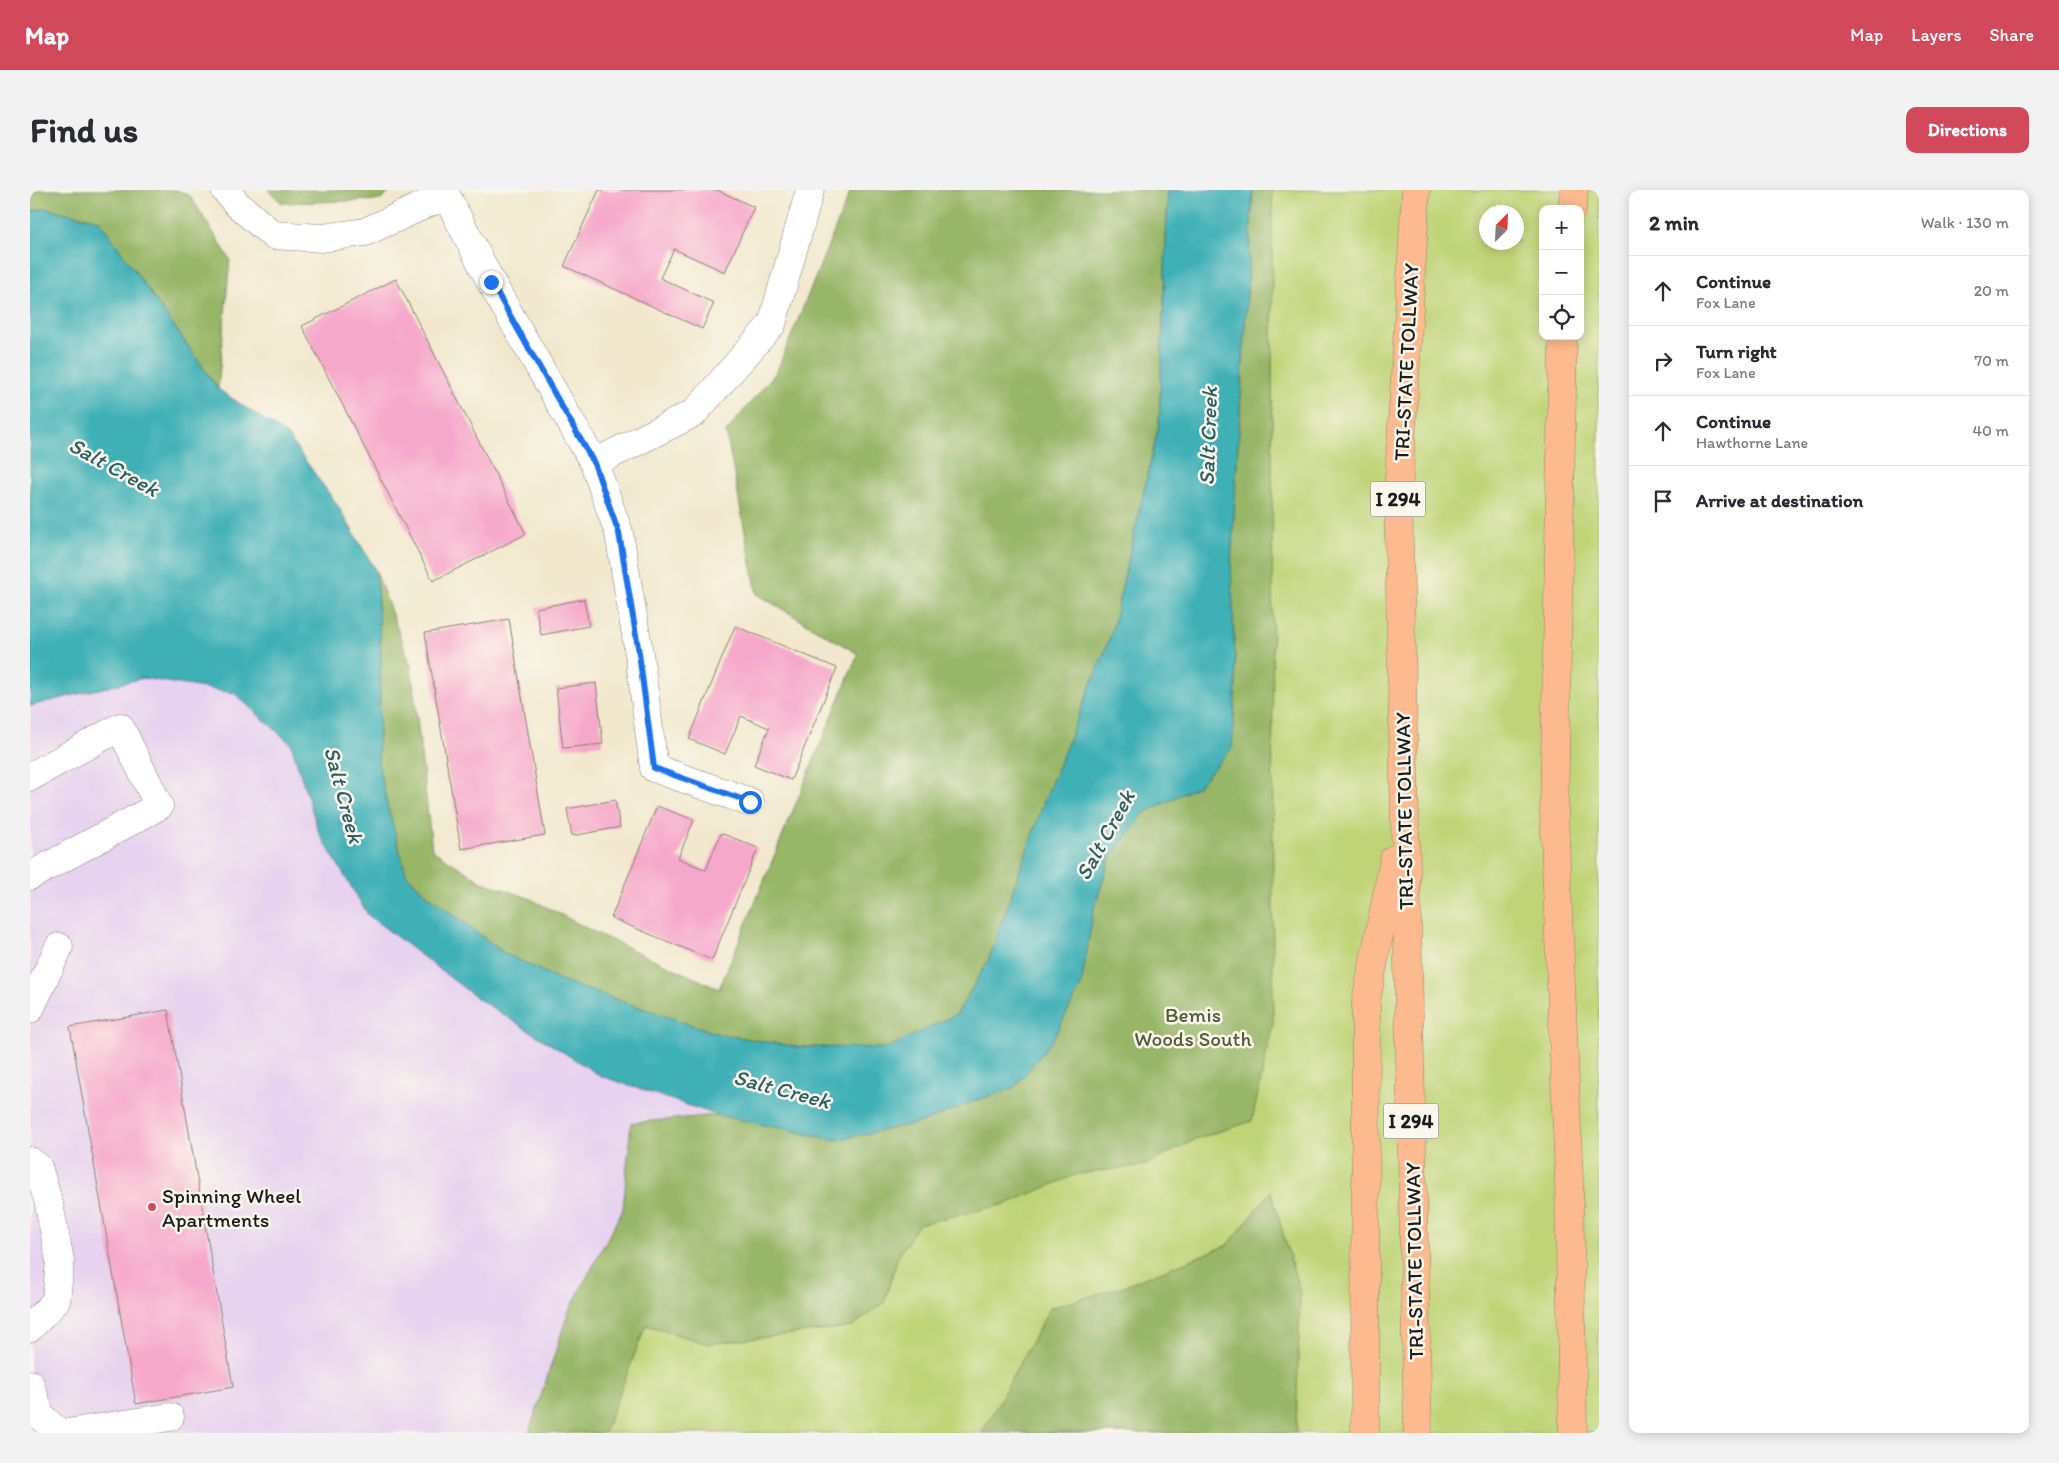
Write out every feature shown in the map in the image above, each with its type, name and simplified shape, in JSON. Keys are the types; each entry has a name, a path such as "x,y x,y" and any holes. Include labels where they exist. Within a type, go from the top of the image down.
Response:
{"highway":[{"name":"TRI-STATE TOLLWAY","path":"1416,190 1398,494 1418,1433"},
{"path":"1572,205 1574,190"},
{"path":"1563,340 1554,813 1569,1179 1573,1433"},
{"path":"1365,1433 1366,1001 1404,809"}],"street":[{"path":"225,190 237,204 273,235 322,238 365,232 448,193 491,282 594,463 619,533 639,653 654,768 750,802"},
{"path":"594,463 694,413 772,324 810,190"},
{"path":"30,777 120,727 159,806 30,876"},
{"path":"30,1009 59,947"},
{"path":"30,1161 38,1167 49,1204 60,1261 56,1301 30,1328"},
{"path":"30,1384 41,1417 60,1433"},
{"path":"67,1433 170,1417"}],"shaded area":[{"path":"143,678 234,693 291,744 319,833 715,1114 583,1433 30,1433 30,706"}],"green space":[{"path":"30,190 177,190 190,196 230,259 218,389 99,220 45,208 30,212"},
{"path":"268,190 392,190 381,200 282,203"},
{"path":"851,190 1168,190 1159,425 1111,635 1044,802 988,961 957,1014 887,1048 797,1047 719,1034 567,983 504,953 422,891 406,874 378,763 381,654 376,571 411,666 432,850 482,882 529,898 598,934 719,989 858,654 757,594 726,432 777,371"},
{"name":"Bemis Woods South","path":"1105,190 1599,190 1599,1433 581,1433"},
{"path":"1253,190 1272,190 1273,1023 1252,1121 1196,1139 1146,1165 1078,1174 1006,1204 919,1224 898,1256 884,1303 851,1327 708,1344 646,1325 604,1433 529,1433 568,1313 623,1209 631,1123 717,1115 837,1140 972,1102 1015,1087 1094,908 1110,858 1144,813 1198,786 1236,685 1231,563"},
{"path":"1271,1191 1300,1293 1296,1433 982,1433 1050,1308 1122,1287 1228,1245"}],"water":[{"name":"Salt Creek","path":"1168,190 1253,190 1231,563 1236,685 1232,748 1198,786 1144,813 1110,858 1094,908 1081,986 1052,1041 1015,1087 923,1122 837,1140 717,1115 601,1076 477,998 368,915 319,833 291,744 234,693 143,678 30,706 30,212 45,208 99,220 218,389 287,435 338,506 376,571 381,654 378,763 406,874 422,891 504,953 567,983 719,1034 797,1047 887,1048 957,1014 988,961 1044,802 1111,635 1159,425"}],"building":[{"path":"599,190 717,190 754,207 725,272 674,249 660,278 714,303 702,329 564,266"},
{"path":"396,279 526,534 433,581 302,326"},
{"path":"584,599 589,626 541,635 536,608"},
{"path":"509,619 545,835 461,849 425,633"},
{"path":"735,626 837,668 791,780 754,765 769,728 741,716 725,754 689,739"},
{"path":"596,683 603,744 563,748 556,688"},
{"path":"615,800 620,827 572,836 567,809"},
{"path":"657,806 694,820 678,858 706,870 721,833 758,848 712,960 611,918"},
{"name":"Spinning Wheel Apartments","path":"168,1010 233,1387 136,1404 70,1027"}],"place":[{"name":"Spinning Wheel Apartments","path":"152,1207"}],"route":[{"path":"491,282 594,463 619,533 639,653 654,768 750,802"}]}
